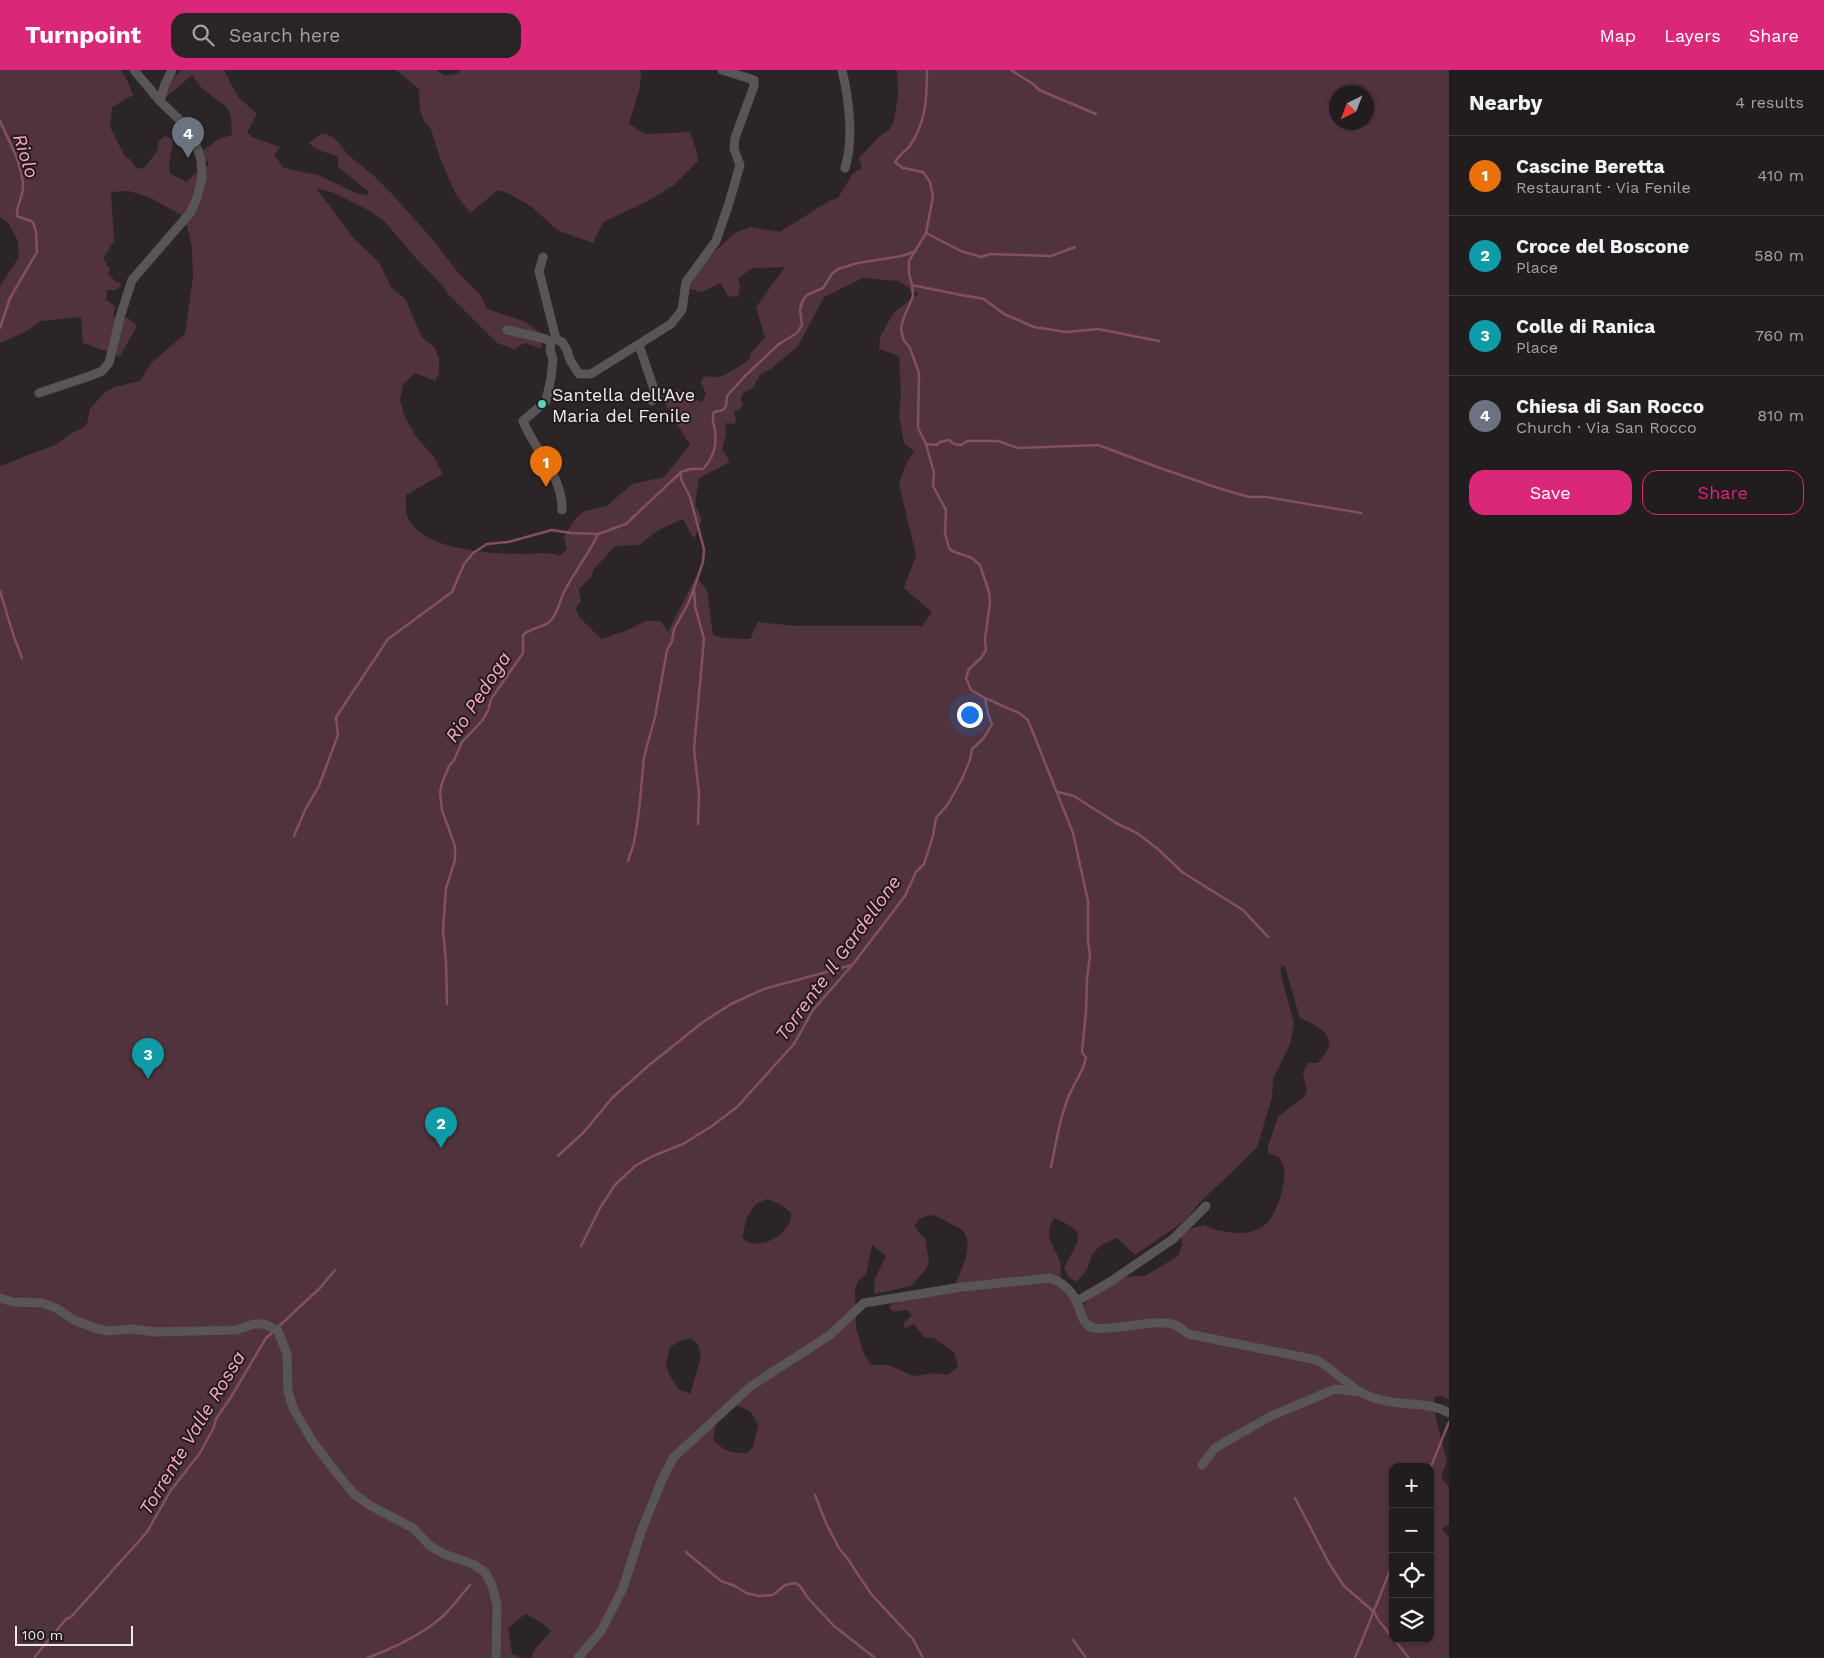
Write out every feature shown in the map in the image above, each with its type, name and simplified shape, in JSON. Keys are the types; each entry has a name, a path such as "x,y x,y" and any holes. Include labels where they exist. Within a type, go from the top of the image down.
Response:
{"street":[{"path":"39,392 90,376 102,371 109,363 121,314 132,280 190,213 197,198 202,178 201,159 188,128 160,101 134,70"},
{"path":"160,101 172,70"},
{"path":"507,330 562,342 568,350 570,360 579,374 591,374 671,324 682,310 686,282 716,241 740,165 734,149 735,138 752,95 754,80 722,70"},
{"path":"842,70 845,81 850,130 849,156 845,168"},
{"path":"543,257 539,270 554,340 550,350 554,359 546,400 523,421 556,481 562,501 562,510"},
{"path":"639,344 654,389 652,401"},
{"path":"1077,1301 1110,1282 1173,1239 1206,1206"},
{"path":"578,1658 601,1631 623,1588 641,1532 673,1458 751,1386 830,1335 864,1303 962,1287 1050,1278 1067,1288 1077,1301 1081,1316 1086,1324 1095,1328 1124,1328 1152,1323 1175,1325 1188,1334 1317,1360 1332,1369 1345,1382 1372,1398 1390,1403 1433,1406 1449,1413"},
{"path":"0,1298 13,1302 42,1304 56,1308 74,1320 109,1331 131,1329 156,1332 236,1330 254,1324 265,1324 278,1331 287,1354 288,1391 293,1408 313,1442 335,1472 354,1494 371,1506 413,1528 430,1546 444,1554 473,1564 485,1572 492,1585 497,1606 496,1658"},
{"path":"1202,1464 1215,1448 1271,1416 1335,1389 1361,1392"}],"shaded area":[{"path":"0,70 121,70 133,95 112,107 110,127 125,157 130,159 135,167 143,169 156,153 159,141 165,136 173,140 169,167 170,173 186,182 199,170 209,165 202,151 219,139 232,135 231,118 228,109 203,89 192,75 164,99 169,82 181,70 224,70 238,97 257,114 247,132 252,137 280,147 274,155 284,168 318,175 367,196 369,192 338,167 338,157 319,150 309,143 322,133 331,136 347,154 372,174 393,195 434,241 460,275 480,294 487,309 524,321 543,335 541,349 525,343 517,347 516,350 497,343 447,293 442,285 384,221 368,210 332,192 317,189 355,240 379,262 391,287 406,300 421,336 435,348 439,359 439,373 435,381 415,373 403,384 400,400 404,415 417,438 434,457 443,474 406,495 408,519 419,531 431,539 460,548 491,553 544,553 559,556 567,549 564,537 576,518 585,511 607,506 632,484 664,477 690,445 660,396 677,389 702,402 706,394 701,382 703,377 719,377 735,369 750,358 751,352 765,338 756,307 785,267 753,268 738,278 740,287 738,297 728,296 720,283 702,292 688,288 702,263 735,233 750,227 780,232 829,201 838,198 853,173 862,168 859,158 881,135 890,129 894,121 898,97 897,70 1449,70 1449,1399 1441,1396 1434,1397 1436,1419 1447,1461 1441,1478 1449,1487 1449,1525 1442,1529 1449,1538 1449,1658 532,1658 533,1651 551,1631 541,1622 525,1614 508,1628 512,1654 522,1658 0,1658 0,466 55,445 87,424 90,409 103,394 114,387 140,381 151,363 185,334 193,277 192,248 185,217 151,198 129,191 111,192 114,241 103,259 110,269 108,273 115,281 122,284 116,290 107,290 106,300 115,306 113,317 128,318 137,326 120,356 83,343 81,317 41,321 25,332 0,343 0,286 19,257 18,241 9,224 0,217","holes":["863,278 898,281 919,294 894,312 880,337 879,349 899,356 901,396 899,416 904,443 914,451 905,466 899,484 916,555 904,588 932,612 922,626 797,626 758,622 750,639 723,638 713,635 707,590 696,577 668,632 660,621 645,621 630,629 601,639 579,617 576,608 581,601 579,589 592,576 593,570 615,546 639,545 660,529 683,519 694,539 702,520 695,504 699,478 730,462 722,449 726,433 725,423 735,424 734,411 739,410 743,405 742,394 752,389 760,375 772,368 798,346 824,297","1281,965 1285,967 1300,1018 1321,1029 1329,1039 1329,1044 1318,1063 1308,1063 1303,1073 1307,1091 1305,1096 1278,1117 1268,1146 1268,1153 1279,1157 1285,1174 1278,1205 1271,1218 1263,1227 1240,1233 1216,1230 1205,1225 1192,1228 1181,1236 1182,1245 1178,1256 1145,1276 1126,1277 1111,1283 1084,1305 1060,1288 1060,1262 1049,1235 1054,1218 1073,1228 1077,1233 1077,1244 1064,1269 1069,1277 1076,1282 1087,1270 1092,1254 1101,1245 1117,1238 1135,1255 1183,1222 1204,1198 1257,1147 1272,1098 1273,1079 1290,1044 1294,1023 1281,976","766,1199 780,1204 791,1213 787,1227 782,1232 769,1241 755,1244 746,1241 742,1237 747,1217 755,1205","931,1215 959,1228 966,1237 968,1244 967,1252 954,1287 899,1301 889,1306 893,1312 906,1310 912,1315 903,1324 905,1328 914,1324 924,1337 934,1338 954,1352 958,1367 948,1375 934,1373 914,1376 888,1365 871,1365 863,1352 856,1328 855,1290 858,1281 866,1274 872,1245 886,1256 875,1279 874,1294 911,1286 926,1269 929,1261 925,1238 915,1226 919,1220","691,1339 698,1344 701,1357 690,1394 678,1389 669,1374 666,1364 670,1347 683,1340","737,1405 751,1412 758,1425 753,1447 747,1453 736,1453 721,1447 713,1440 716,1423"]},
{"path":"396,70 437,70 444,76 459,73 459,70 641,70 640,87 629,124 645,134 690,132 698,161 674,185 648,201 603,222 593,243 557,230 533,208 510,194 498,190 470,213 455,193 439,155 431,129 424,121 420,110 419,89"}],"waterway":[{"name":"Torrente Il Gardellone","path":"581,1246 600,1208 615,1185 635,1166 653,1156 683,1144 712,1126 737,1107 794,1044 813,1010 853,964 905,896 916,872 924,864 933,836 936,818 948,804 961,781 970,760 972,749 983,739 992,724 985,698 971,690 966,678 969,669 981,658 986,650 985,639 990,602 989,592 980,565 972,558 952,551 949,548 945,533 946,510 933,486 934,473 926,444 918,428 919,373 910,348 903,339 901,328 913,296 909,261 926,233 933,197 930,182 923,172 903,168 895,162 909,147 919,129 926,100 927,70"},
{"path":"1011,70 1039,90 1096,114"},
{"name":"Riolo","path":"0,121 15,153 22,177 23,189 17,216 33,222 36,232 37,252 10,298 0,328"},
{"path":"926,233 961,251 981,257 990,254 1051,256 1075,247"},
{"name":"Rio Pedoga","path":"447,1004 443,930 446,888 455,860 455,846 442,810 440,793 442,783 462,742 482,721 488,711 491,699 523,653 523,635 545,625 551,620 568,585 598,534 626,524 681,472 691,469 703,469 712,456 715,447 714,412 723,410 726,406 727,396 745,376 779,344 797,333 802,325 800,309 807,295 823,288 832,274 838,269 913,252"},
{"path":"912,285 984,299 1004,314 1034,327 1066,332 1098,329 1159,341"},
{"path":"926,444 937,445 940,442 949,440 954,444 961,445 967,441 998,441 1018,448 1098,445 1218,488 1249,497 1266,497 1361,513"},
{"path":"628,861 634,843 639,811 644,757 655,717 667,650 672,641 674,629 688,604 703,562 704,549 690,497 681,479 681,472"},
{"path":"294,836 306,808 319,786 338,735 336,717 388,639 452,592 464,564 473,553 487,544 508,542 552,530 598,534"},
{"path":"694,590 695,606 704,639 694,749 699,793 698,824"},
{"name":"Riolo","path":"0,591 22,658"},
{"path":"985,698 1019,713 1028,720 1073,833 1088,901 1090,955 1082,1052 1086,1058 1083,1069 1065,1106 1051,1167"},
{"path":"1058,792 1074,796 1116,823 1137,833 1159,850 1182,872 1243,910 1268,937"},
{"path":"558,1156 584,1132 612,1098 703,1022 731,1004 764,989 852,965"},
{"name":"Torrente Valle Rossa","path":"278,1327 320,1288 335,1270"},
{"name":"Torrente Valle Rossa","path":"34,1658 66,1619 71,1617 147,1532 171,1490 200,1453 214,1427 216,1419 266,1338 274,1331"},
{"path":"1432,1463 1449,1422"},
{"path":"815,1495 826,1523 839,1548 871,1594 913,1639 923,1658"},
{"path":"1295,1498 1329,1563 1344,1586 1374,1612 1389,1633"},
{"path":"686,1552 721,1581 735,1586 746,1593 759,1596 773,1595 785,1585 795,1583 800,1586 807,1597 834,1626 875,1658"},
{"path":"1355,1658 1389,1573"},
{"path":"367,1658 406,1641 434,1624 449,1610 470,1585"},
{"path":"1073,1640 1086,1658"},
{"path":"1397,1643 1409,1658"}],"place":[{"name":"Chiesa di San Rocco","path":"188,158"},
{"name":"Santella dell'Ave Maria del Fenile","path":"542,404"},
{"name":"Cascine Beretta","path":"546,487"},
{"name":"Colle di Ranica","path":"148,1079"},
{"name":"Croce del Boscone","path":"441,1148"}]}
